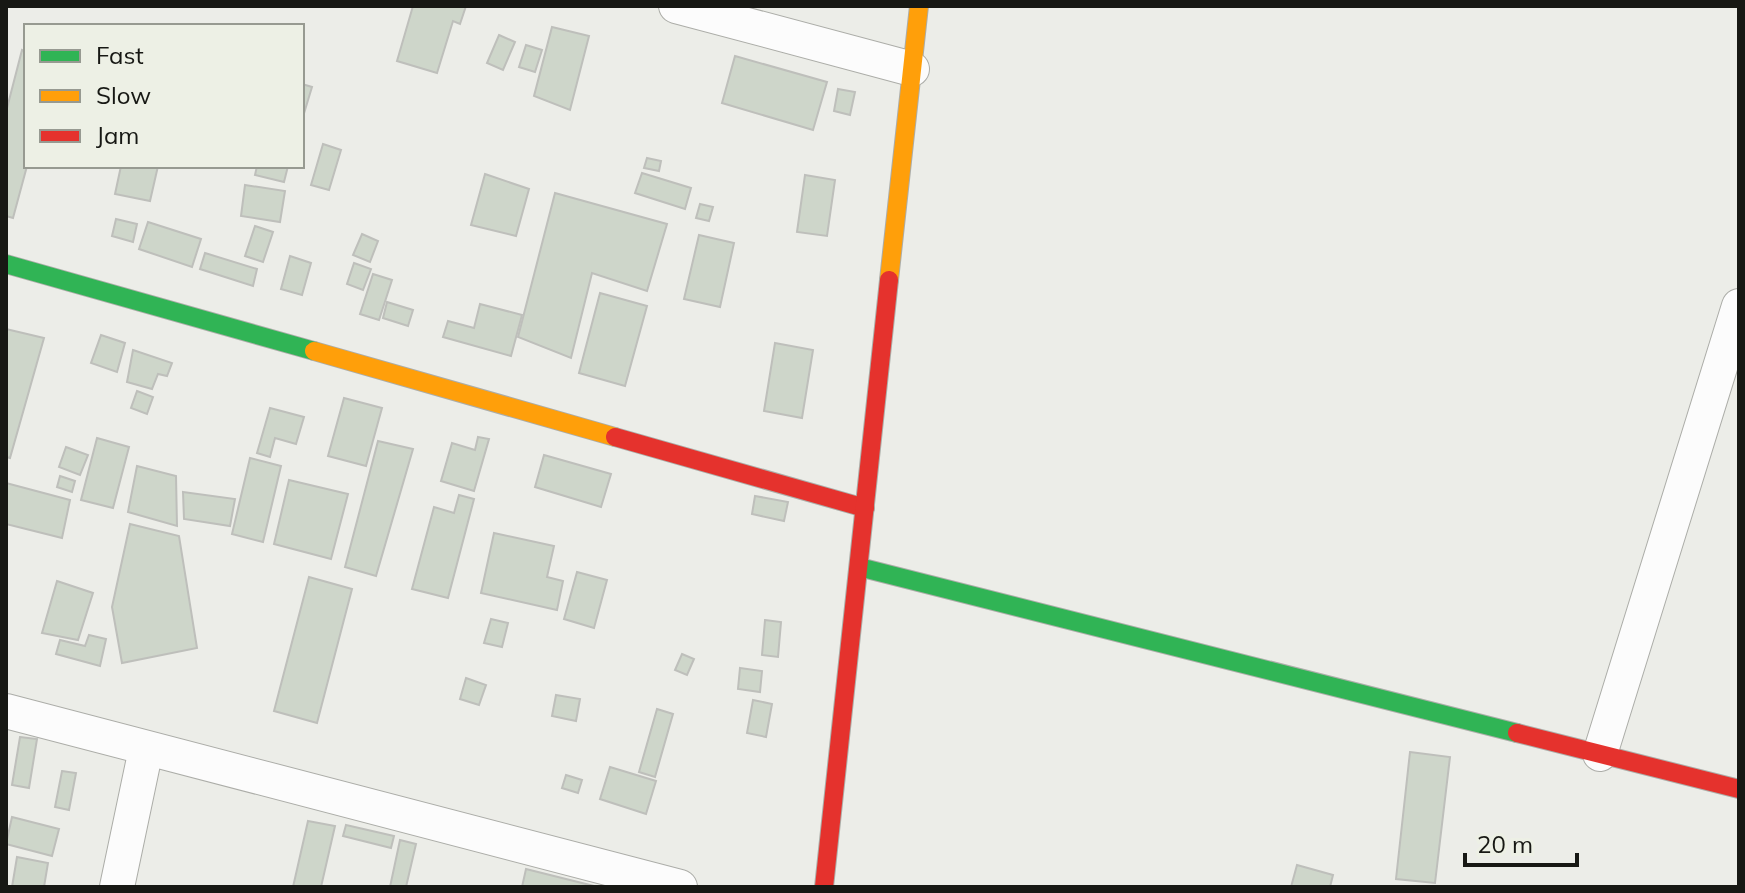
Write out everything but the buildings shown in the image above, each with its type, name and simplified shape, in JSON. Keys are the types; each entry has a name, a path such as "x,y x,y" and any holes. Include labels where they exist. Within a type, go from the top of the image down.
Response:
{"street":[{"path":"676,6 912,69"},
{"path":"824,887 919,6"},
{"path":"6,264 865,508"},
{"path":"1600,754 1739,306"},
{"path":"859,567 1739,789"},
{"path":"6,711 680,887"},
{"path":"117,887 146,749"}],"traffic: fast":[{"path":"6,264 314,351"},
{"path":"859,567 1517,733"}],"traffic: slow":[{"path":"889,280 919,6"},
{"path":"314,351 615,437"}],"traffic: jam":[{"path":"824,887 889,280"},
{"path":"615,437 865,508"},
{"path":"1517,733 1739,789"}]}
